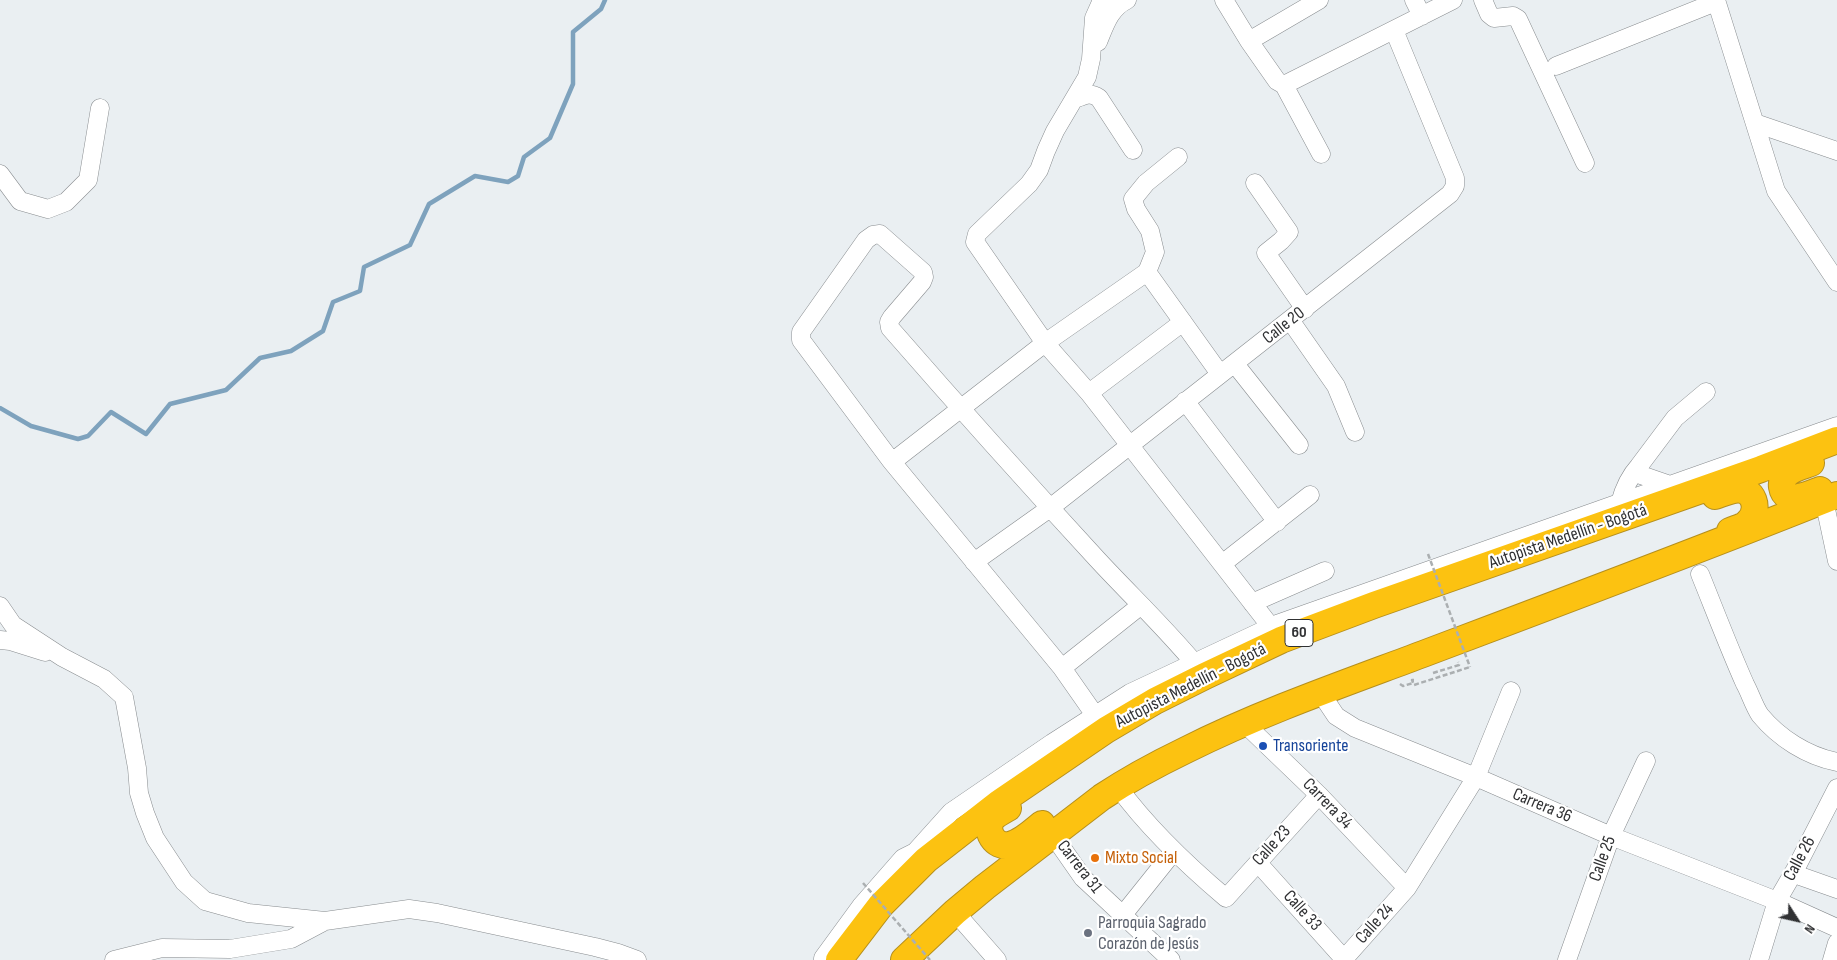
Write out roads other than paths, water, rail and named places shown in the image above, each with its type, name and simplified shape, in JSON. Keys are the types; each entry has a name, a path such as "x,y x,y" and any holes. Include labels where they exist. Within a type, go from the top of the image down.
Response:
{"highway":[{"name":"Autopista Medellín - Bogotá","path":"838,960 881,905 926,860 999,803 1106,730 1129,706 1155,702 1199,669 1276,633 1374,605 1761,469 1837,440"},
{"path":"1833,493 1791,497 1786,494 1782,486 1784,478 1793,470 1837,453"},
{"path":"1537,548 1570,546 1586,542 1735,490 1742,490 1754,499 1756,505 1754,514 1749,522 1668,555 1642,572"},
{"path":"904,960 958,916 985,887 1056,840 1119,787 1178,754 1244,723 1323,691 1642,572 1833,493"},
{"path":"1119,787 1120,775 1108,780 1007,846 1000,845 990,836 988,828 992,820 1000,813 1118,732 1129,706"}],"street":[{"path":"1102,0 1094,18 1091,59 1087,77 1055,132 1035,178 977,234 975,242 1045,342 1089,393 1276,633 1345,599 1837,426"},
{"path":"1091,59 1107,20 1114,9 1127,0"},
{"path":"1224,0 1249,41 1278,81 1284,85 1321,154"},
{"path":"1249,41 1319,0"},
{"path":"1414,0 1422,16"},
{"path":"1284,85 1453,0"},
{"path":"1483,0 1489,14 1494,18 1513,16 1518,19 1585,163"},
{"path":"1556,66 1716,1 1776,191 1837,282"},
{"name":"Calle 20","path":"974,562 1050,508 1185,401 1306,309 1450,194 1455,186 1455,178 1394,30"},
{"path":"1075,99 1088,94 1093,94 1099,98 1133,150"},
{"path":"0,174 20,201 48,209 66,202 88,180 100,108"},
{"path":"1755,122 1837,151"},
{"path":"892,462 1045,342 1147,272 1154,252 1150,231 1136,209 1133,198 1138,190 1178,157"},
{"path":"1255,183 1289,232 1266,253 1306,309"},
{"path":"823,960 861,906 903,858 915,852 951,812 1052,743 1129,706 1199,669 960,409 890,328 889,322 892,317 922,282 924,277 923,272 880,234 873,235 866,240 801,332 801,340 892,462 1062,668 1090,708"},
{"path":"1147,272 1183,322 1299,445"},
{"path":"1290,320 1336,386 1355,432"},
{"path":"1089,393 1183,322"},
{"path":"1620,503 1631,475 1640,466 1675,418 1706,392"},
{"path":"1185,401 1277,522"},
{"path":"1640,466 1639,471 1641,475 1670,485"},
{"path":"1833,493 1837,561"},
{"path":"1222,564 1310,495"},
{"path":"1252,603 1326,571"},
{"path":"1700,574 1738,668 1759,713 1779,734 1794,746 1837,762"},
{"path":"0,606 14,624 62,657 104,679 124,697 137,768 139,793 145,813 155,838 184,882 205,901 248,913 324,921 409,909 437,913 593,954 618,953 637,960"},
{"path":"1062,668 1140,606"},
{"path":"0,640 10,641 62,657"},
{"name":"Carrera 36","path":"1323,691 1336,716 1355,728 1476,777 1611,836 1777,901 1837,928"},
{"name":"Calle 24","path":"1344,960 1407,888 1476,777 1511,692"},
{"path":"1048,770 1048,752 1057,731 1090,708 1125,693 1129,706"},
{"name":"Carrera 34","path":"1244,723 1319,794 1407,888"},
{"name":"Calle 25","path":"1567,960 1611,836 1646,761"},
{"path":"1119,787 1131,805 1174,851 1122,916"},
{"name":"Calle 26","path":"1759,960 1777,901 1795,870 1829,821 1837,788"},
{"name":"Calle 23","path":"1174,851 1226,898 1319,794"},
{"name":"Carrera 31","path":"1056,840 1083,878 1171,960"},
{"name":"Calle 33","path":"1258,863 1344,960"},
{"path":"1795,870 1800,876 1837,889"},
{"path":"922,960 958,916 997,960"},
{"path":"114,960 162,948 230,949 291,939 324,921"},
{"path":"1832,960 1837,943"}],"waterway":[{"path":"0,408 31,426 78,439 88,436 111,412 146,434 170,404 226,390 260,358 291,351 323,331 333,302 360,291 364,267 410,245 429,204 475,176 508,182 518,176 524,157 550,138 573,84 573,32 601,9 605,0"}],"place":[{"name":"Transoriente","path":"1263,746"},
{"name":"Mixto Social","path":"1095,858"},
{"name":"Parroquia Sagrado Corazón de Jesús","path":"1088,933"}]}
